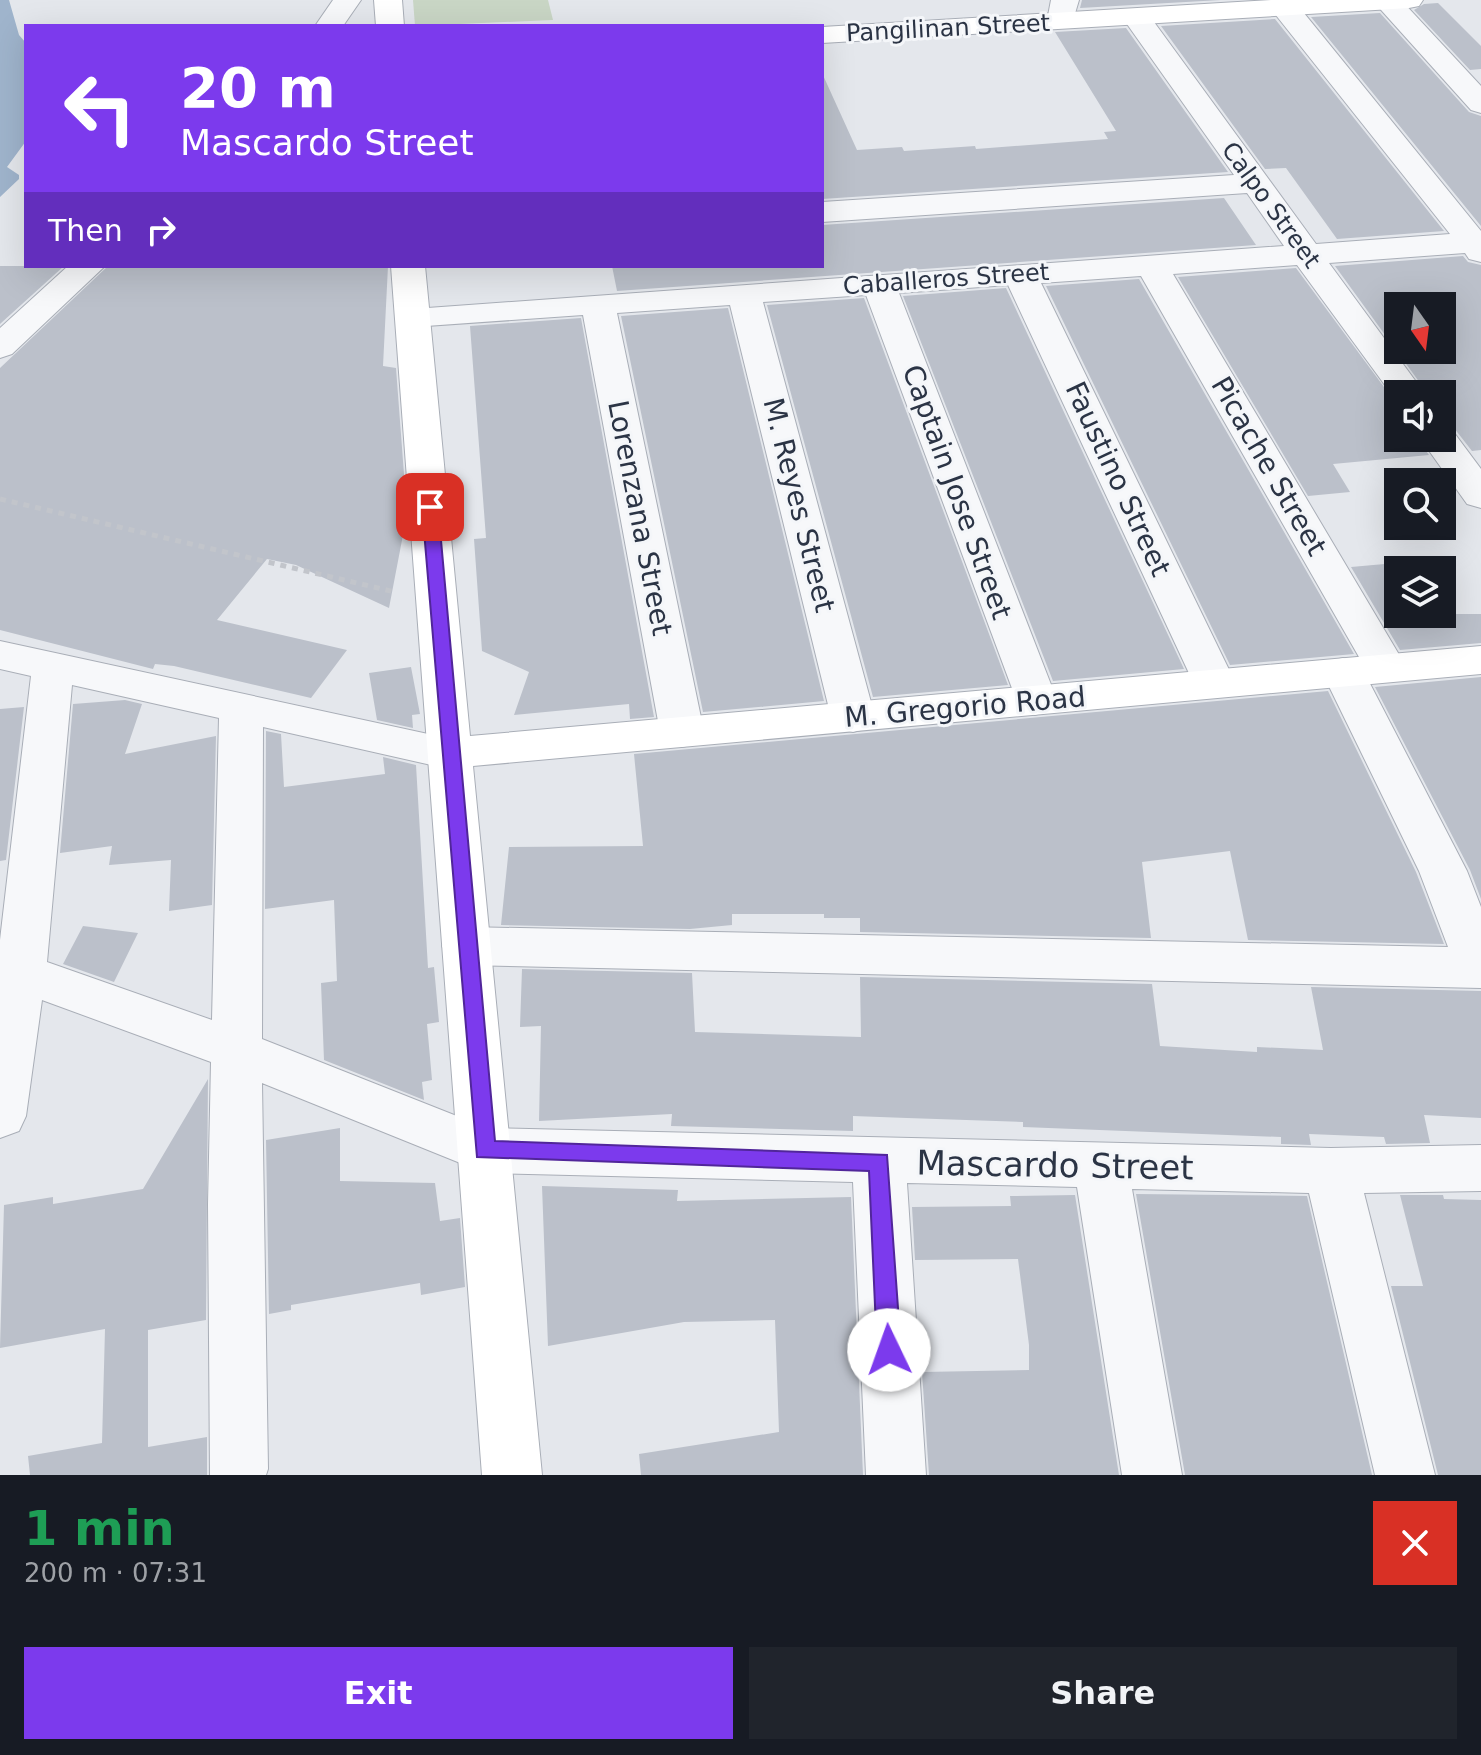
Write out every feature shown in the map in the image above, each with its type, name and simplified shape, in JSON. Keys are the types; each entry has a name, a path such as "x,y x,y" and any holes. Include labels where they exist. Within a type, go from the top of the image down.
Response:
{"main road":[{"path":"388,0 390,24"},
{"name":"Pangilinan Street","path":"824,35 1063,11 1136,17 1398,1"},
{"path":"408,268 512,1475"},
{"name":"M. Gregorio Road","path":"449,753 1481,660"}],"street":[{"path":"330,24 347,0"},
{"path":"1398,1 1481,104"},
{"path":"1285,8 1478,245"},
{"name":"Calpo Street","path":"1136,17 1397,380"},
{"path":"824,212 1255,183"},
{"name":"Caballeros Street","path":"412,317 1306,254 1478,245"},
{"name":"Picache Street","path":"1151,265 1364,670 1481,967"},
{"path":"0,347 86,268"},
{"name":"Faustino Street","path":"1020,274 1215,684"},
{"name":"Captain Jose Street","path":"879,284 1035,700"},
{"name":"M. Reyes Street","path":"744,293 853,717"},
{"name":"Lorenzana Street","path":"598,304 682,732"},
{"path":"1449,452 1481,496"},
{"path":"0,655 449,753"},
{"path":"0,1116 11,968 53,666"},
{"path":"238,1469 236,1050 241,706"},
{"path":"466,946 1481,967"},
{"path":"11,968 236,1050 485,1150"},
{"name":"Mascardo Street","path":"485,1150 1331,1171 1481,1168"},
{"path":"879,1162 896,1475"},
{"path":"1101,1166 1152,1475"},
{"path":"1331,1171 1405,1475"}],"path":[{"path":"0,499 439,602"}],"green space":[{"path":"413,0 548,0 553,20 461,24 415,24"}],"water":[{"path":"0,0 9,0 19,35 24,41 24,144 7,167 19,175 19,179 0,197"}],"building":[{"path":"1082,0 1221,0 1080,8"},
{"path":"1438,3 1481,46 1481,69 1470,70 1414,10 1424,4"},
{"path":"1380,13 1469,112 1481,116 1481,226 1311,17"},
{"path":"1275,19 1444,231 1337,239 1286,168 1265,169 1161,26"},
{"path":"1126,28 1228,172 824,199 824,77 857,150 902,147 904,151 975,146 976,149 1108,139 1104,132 1116,131 1055,32"},
{"path":"1224,198 1256,245 617,291 612,268 824,268 824,225"},
{"path":"1463,256 1468,262 1481,265 1481,450 1472,451 1456,431 1456,380 1418,380 1406,364 1456,364 1456,292 1384,292 1384,333 1335,266"},
{"path":"0,266 62,268 0,324"},
{"path":"106,268 388,268 383,366 396,368 407,514 389,608 296,565 267,559 217,620 347,650 311,698 174,666 155,664 153,669 0,630 0,368"},
{"path":"1296,268 1384,387 1384,452 1427,452 1429,455 1333,464 1350,492 1308,496 1178,277"},
{"path":"1139,279 1354,654 1230,665 1046,286"},
{"path":"1006,288 1184,669 1053,681 903,296"},
{"path":"864,298 1008,685 873,697 767,305"},
{"path":"728,308 824,701 703,712 621,316"},
{"path":"581,318 654,717 630,719 629,704 514,715 529,672 482,651 474,539 486,538 470,326"},
{"path":"1384,564 1384,623 1351,567"},
{"path":"1456,614 1481,614 1481,643 1400,650 1387,628 1456,628"},
{"path":"411,667 420,714 412,715 413,728 377,720 369,673"},
{"path":"1481,677 1481,899 1470,870 1375,687"},
{"path":"1328,691 1416,872 1444,944 1248,940 1230,851 1142,862 1151,938 860,932 860,918 824,918 824,914 732,914 732,925 690,929 501,925 509,847 643,846 634,754"},
{"path":"125,700 142,704 125,754 216,736 212,905 169,911 171,860 109,865 112,846 60,853 73,704"},
{"path":"24,707 6,860 0,861 0,709"},
{"path":"266,731 281,734 284,787 385,774 383,757 416,765 428,968 434,967 439,1022 427,1024 432,1080 422,1082 424,1100 324,1060 321,983 337,981 334,900 265,909"},
{"path":"83,926 138,933 114,982 63,964"},
{"path":"522,969 692,973 695,1032 861,1037 860,977 1152,984 1160,1046 1257,1052 1257,1047 1323,1050 1311,987 1481,991 1481,1118 1424,1115 1430,1143 1386,1144 1384,1137 1309,1134 1311,1145 1281,1144 1281,1137 1023,1127 1023,1122 853,1116 853,1131 671,1126 672,1114 539,1121 541,1026 520,1027"},
{"path":"208,1079 206,1320 148,1330 148,1447 207,1437 207,1475 30,1475 28,1456 102,1443 105,1329 0,1348 4,1205 53,1197 53,1204 143,1189"},
{"path":"340,1128 340,1181 435,1183 440,1221 460,1218 465,1287 421,1295 420,1283 291,1305 291,1310 269,1314 266,1140"},
{"path":"542,1186 678,1190 677,1201 851,1197 863,1475 641,1475 639,1454 779,1432 775,1320 684,1322 548,1346"},
{"path":"1136,1194 1307,1196 1372,1475 1185,1475"},
{"path":"1075,1195 1119,1475 929,1475 922,1372 1029,1370 1029,1345 1018,1259 915,1260 912,1207 1011,1206 1010,1196"},
{"path":"1400,1195 1443,1195 1444,1199 1481,1200 1481,1475 1438,1475 1391,1286 1423,1286"}],"route":[{"path":"430,507 450,773 485,1150 879,1162 889,1350"}]}
